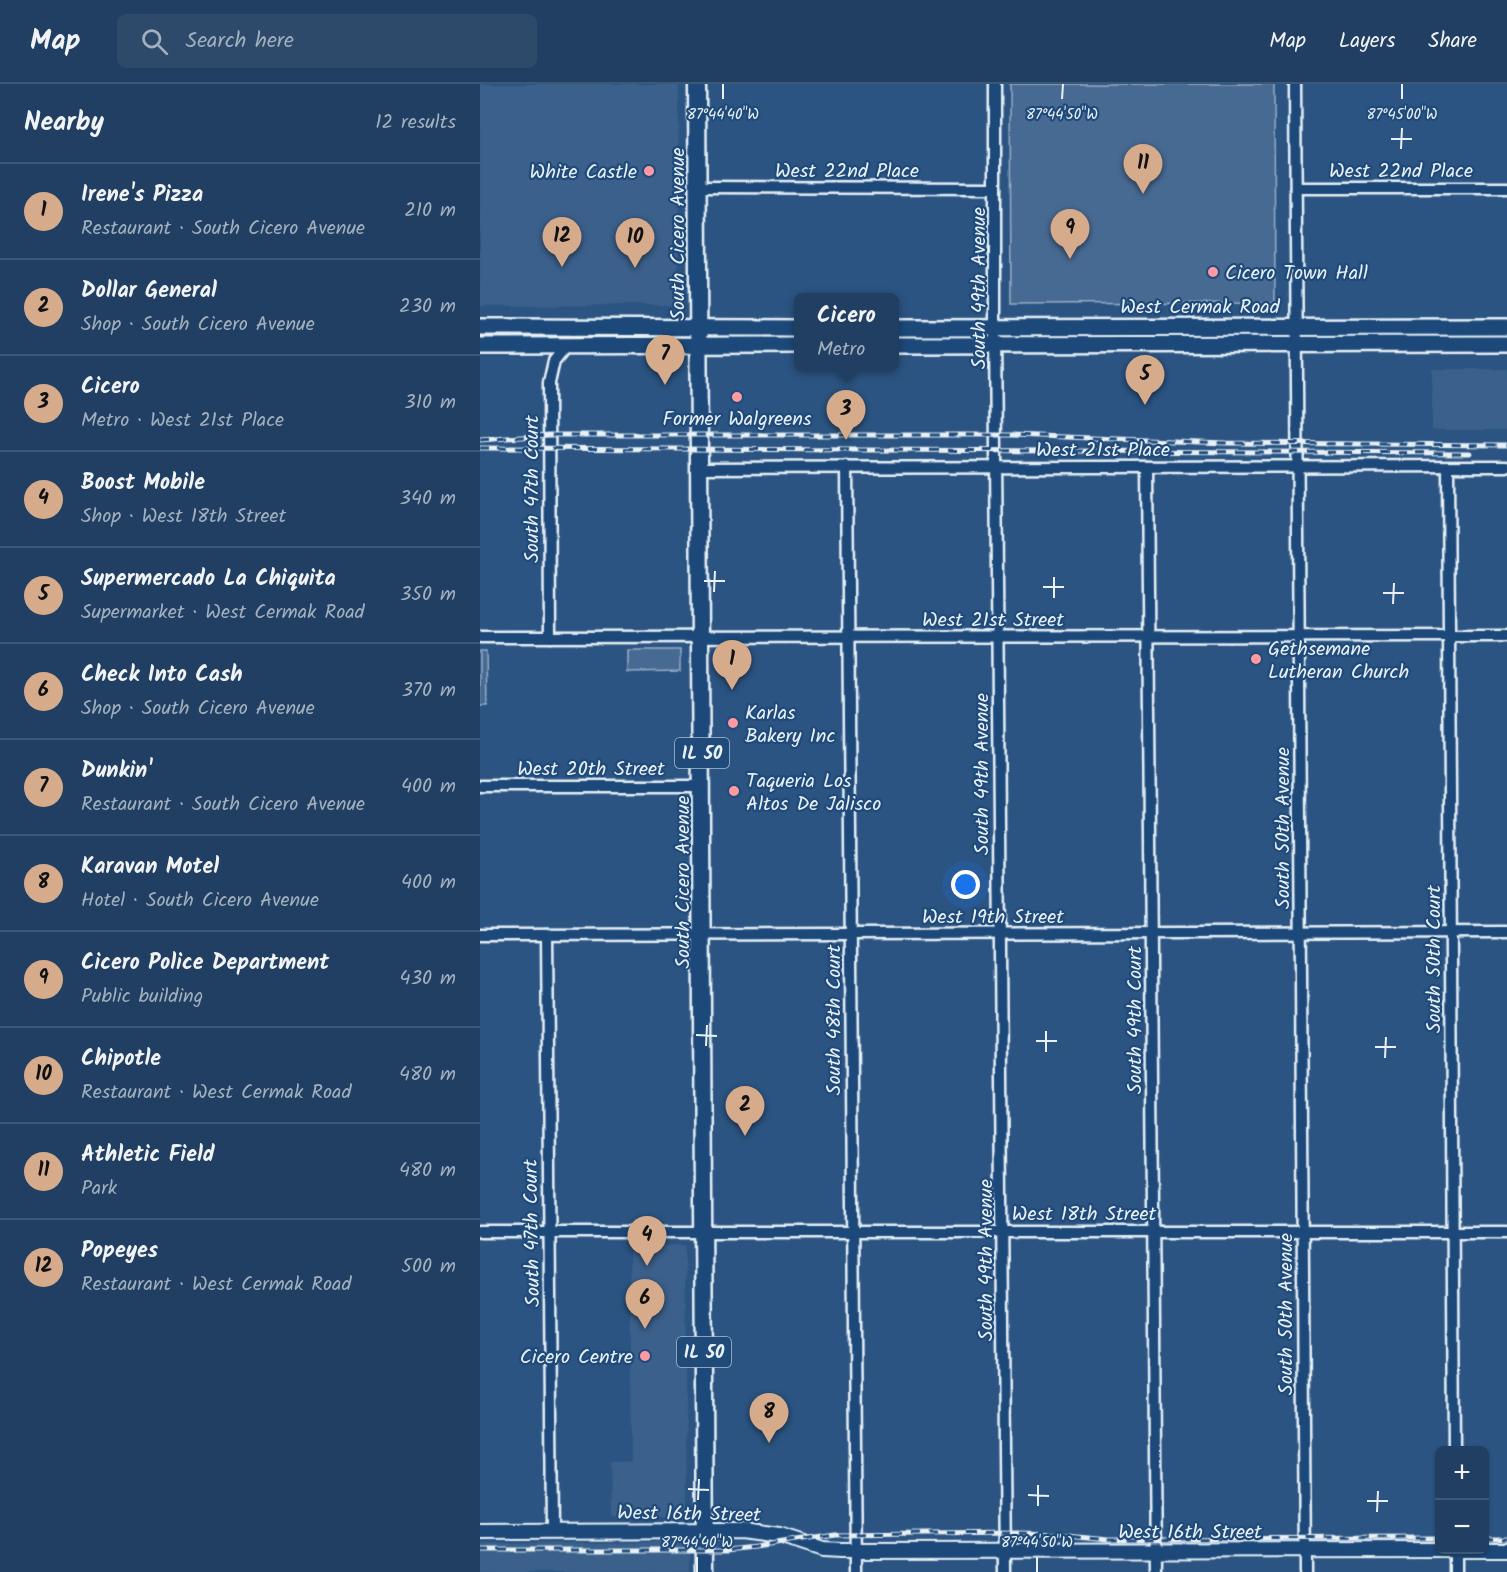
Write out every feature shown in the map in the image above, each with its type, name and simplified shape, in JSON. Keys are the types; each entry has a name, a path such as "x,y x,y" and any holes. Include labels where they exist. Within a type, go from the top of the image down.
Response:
{"main road":[{"name":"South Cicero Avenue","path":"697,84 705,1572"},
{"path":"480,327 794,328"},
{"name":"West Cermak Road","path":"899,328 1507,327"},
{"name":"West Cermak Road","path":"899,345 1507,344"},
{"path":"480,346 794,345"}],"street":[{"name":"South 49th Avenue","path":"995,84 1005,1572"},
{"name":"South 50th Avenue","path":"1295,84 1305,1572"},
{"name":"West 22nd Place","path":"698,187 995,188"},
{"name":"West 22nd Place","path":"1296,188 1507,188"},
{"name":"South 47th Court","path":"550,637 549,383 554,361 566,346"},
{"name":"South 50th Court","path":"1448,466 1454,1446"},
{"name":"West 21st Place","path":"700,468 1507,466"},
{"name":"South 48th Court","path":"847,467 856,1572"},
{"name":"South 49th Court","path":"1147,467 1156,1572"},
{"name":"West 21st Street","path":"480,637 1507,636"},
{"name":"West 20th Street","path":"480,786 702,786"},
{"name":"West 19th Street","path":"480,935 1507,932"},
{"name":"South 47th Court","path":"547,935 552,1531"},
{"name":"West 18th Street","path":"480,1232 1507,1232"},
{"name":"West 16th Street","path":"480,1532 705,1531 758,1533 779,1536 822,1550 855,1551 1435,1550"},
{"name":"West 16th Street","path":"1489,1550 1507,1550"},
{"path":"1455,1554 1455,1572"}],"shaded area":[{"path":"480,84 679,84 678,305 480,306"},
{"path":"1010,84 1274,84 1275,303 1011,304"},
{"path":"1432,369 1507,369 1507,430 1432,430"},
{"path":"627,650 680,650 680,671 627,672"},
{"path":"480,651 486,651 487,706 480,706"},
{"name":"Cicero Centre","path":"685,1245 687,1517 611,1517 610,1462 631,1461 629,1246"},
{"path":"690,1542 690,1572 480,1572 480,1544"}],"railway":[{"path":"480,440 549,435 1011,435 1226,443 1507,445"},
{"path":"480,448 1470,453"},
{"path":"480,1550 728,1550 835,1535 1019,1533 1109,1539 1435,1538"},
{"path":"1489,1538 1507,1538"}],"place":[{"name":"White Castle","path":"649,171"},
{"name":"Athletic Field","path":"1143,194"},
{"name":"Cicero Police Department","path":"1070,259"},
{"name":"Popeyes","path":"562,267"},
{"name":"Chipotle","path":"635,268"},
{"name":"Cicero Town Hall","path":"1213,272"},
{"name":"Dunkin'","path":"665,385"},
{"name":"Former Walgreens","path":"737,397"},
{"name":"Supermercado La Chiquita","path":"1145,405"},
{"name":"Cicero","path":"846,440"},
{"name":"Gethsemane Lutheran Church","path":"1256,659"},
{"name":"Irene's Pizza","path":"732,690"},
{"name":"Karlas Bakery Inc","path":"733,723"},
{"name":"Taqueria Los Altos De Jalisco","path":"734,791"},
{"name":"Dollar General","path":"745,1136"},
{"name":"Boost Mobile","path":"647,1266"},
{"name":"Check Into Cash","path":"645,1329"},
{"name":"Cicero Centre","path":"645,1356"},
{"name":"Karavan Motel","path":"769,1443"}]}
